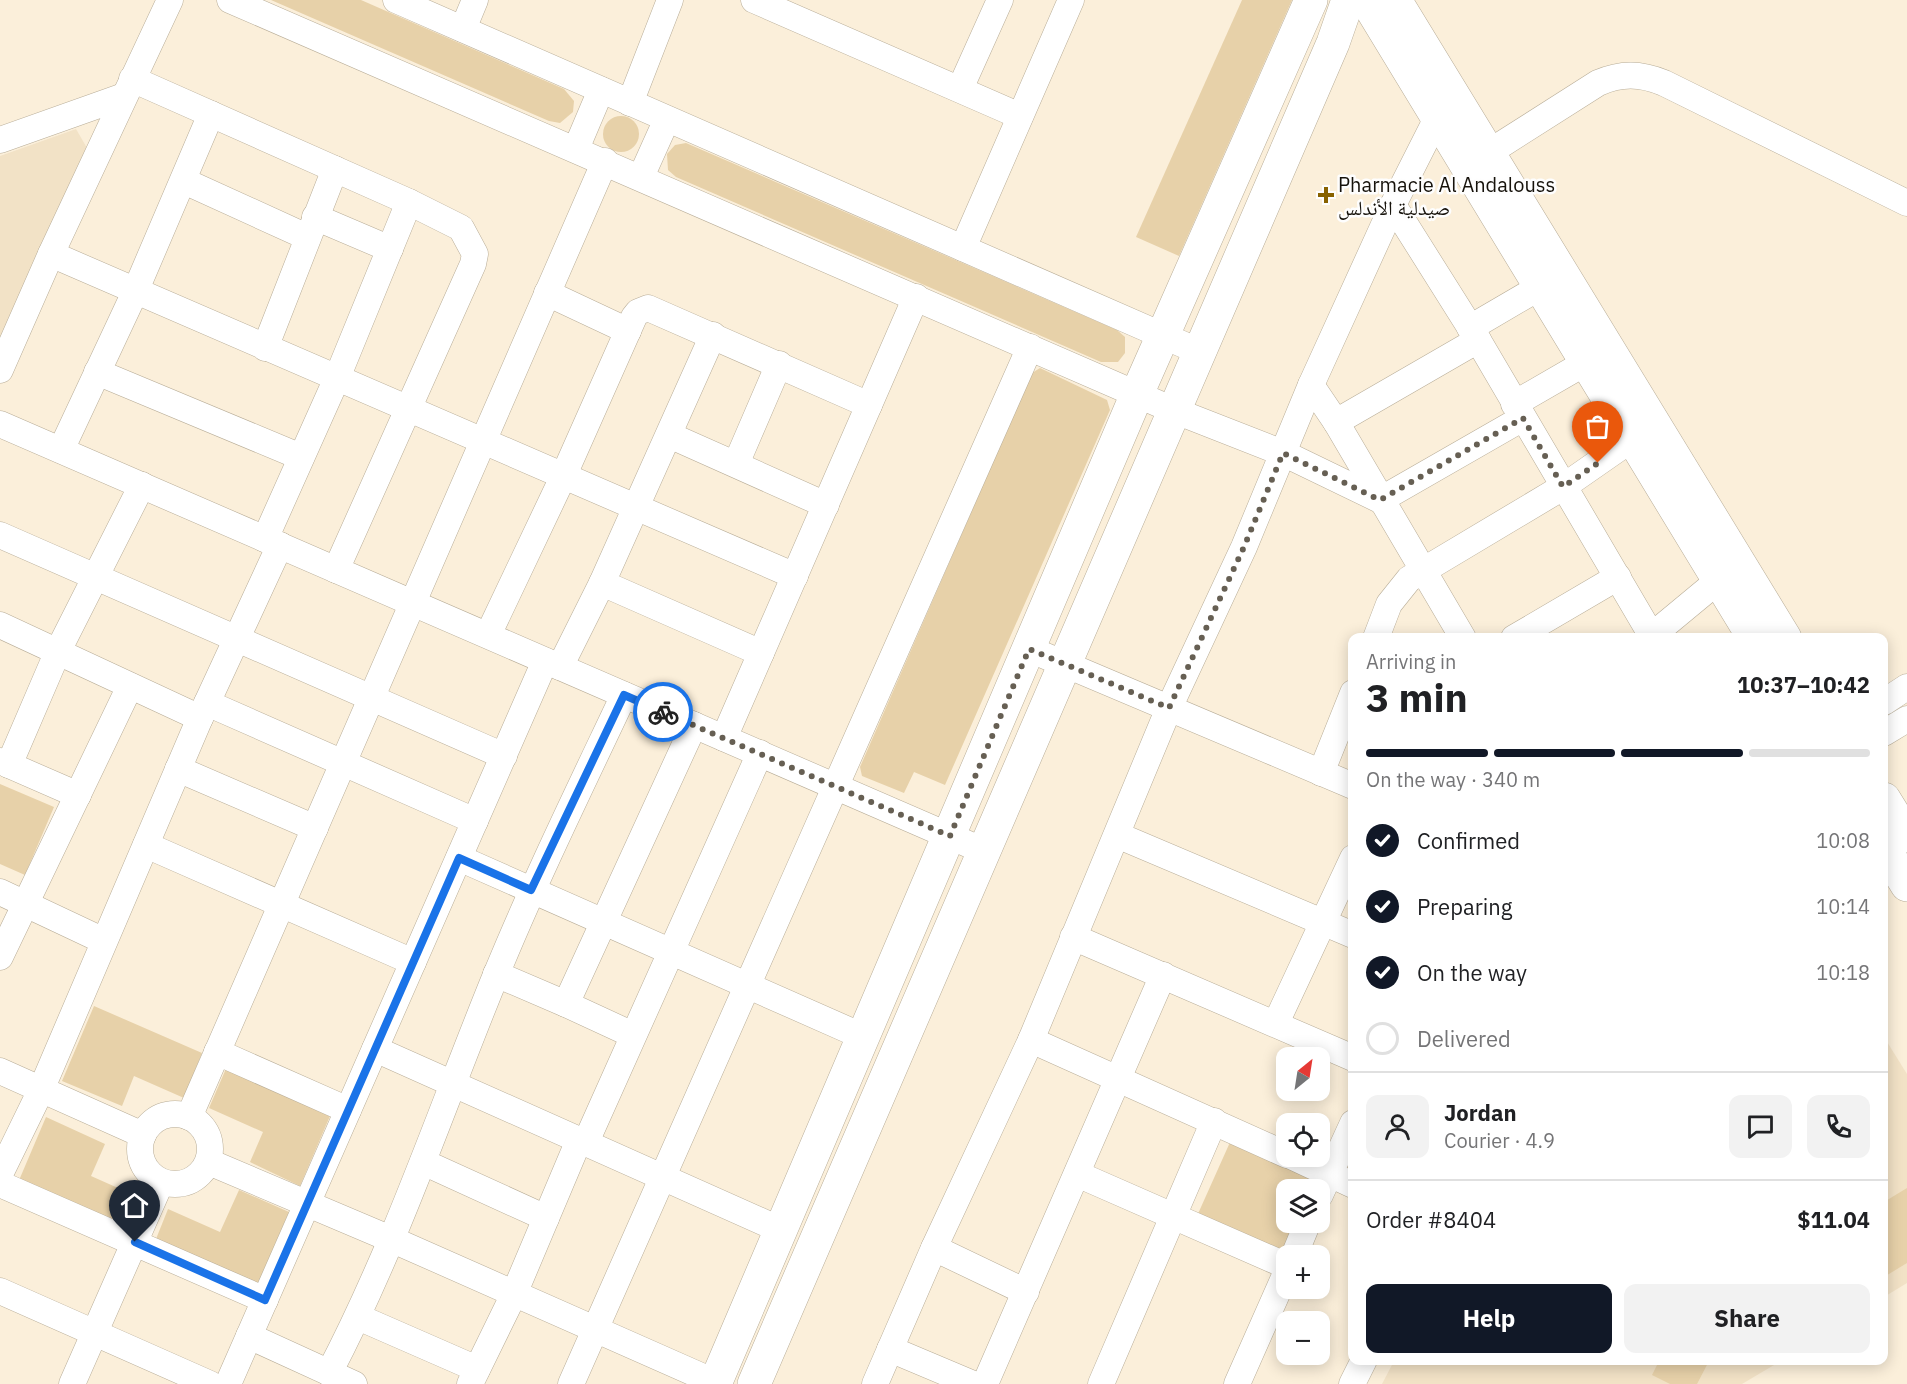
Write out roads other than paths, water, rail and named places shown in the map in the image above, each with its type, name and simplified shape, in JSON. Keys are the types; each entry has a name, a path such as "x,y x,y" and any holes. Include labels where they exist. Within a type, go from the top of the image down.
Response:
{"main road":[{"path":"717,1384 1137,394 1311,0"},
{"path":"754,1384 1063,663 1333,43 1348,0"},
{"path":"1366,0 1389,14 1488,153 1782,633"},
{"path":"1333,43 1349,29 1389,14"},
{"path":"1389,14 1437,118 1751,633"},
{"path":"1888,805 1907,836"},
{"path":"1888,854 1907,885"}],"street":[{"path":"0,370 51,254 170,0"},
{"path":"230,0 605,161 1173,410 1283,453 1380,500"},
{"path":"396,0 1198,351"},
{"path":"463,29 475,0"},
{"path":"630,103 670,0"},
{"path":"960,89 1000,0"},
{"path":"963,248 1071,0"},
{"path":"758,1 1020,116"},
{"path":"1488,153 1598,83 1624,75 1638,75 1664,83 1907,202"},
{"path":"0,140 128,87 211,114 409,202 461,228 475,254 473,264 336,570"},
{"path":"576,149 601,90"},
{"path":"61,450 135,292 211,114"},
{"path":"876,1384 934,1248 1031,1040 1169,708 1244,547 1311,385 1393,205 1437,118"},
{"path":"641,177 667,119"},
{"path":"189,1117 605,161"},
{"path":"265,348 335,169"},
{"path":"184,181 311,227 390,249"},
{"path":"0,1174 41,1089 203,711 236,640 301,457 337,378 409,202"},
{"path":"1393,205 1474,334 1650,633"},
{"path":"51,254 636,510 795,576"},
{"path":"1336,422 1474,334 1540,287"},
{"path":"547,293 628,331"},
{"path":"724,738 916,297"},
{"path":"488,635 638,312 648,308 714,335 869,405"},
{"path":"228,1384 504,756 553,664 602,583 714,335"},
{"path":"571,1384 1030,347"},
{"path":"1380,500 1519,411 1586,363"},
{"path":"736,464 779,364"},
{"path":"98,372 301,457"},
{"path":"1311,385 1336,422 1460,633"},
{"path":"0,424 984,851"},
{"path":"669,435 826,505"},
{"path":"1378,633 1389,604 1399,588 1423,570 1563,487 1632,439"},
{"path":"78,795 5,763 94,574 142,486"},
{"path":"0,535 94,574 236,640 504,756"},
{"path":"1523,633 1618,577"},
{"path":"1657,633 1719,580"},
{"path":"602,583 761,653"},
{"path":"0,625 130,686 343,763 475,821"},
{"path":"1029,649 1348,784"},
{"path":"0,957 130,686"},
{"path":"1888,699 1907,687"},
{"path":"329,1373 358,1317 393,1240 452,1083 531,890 624,695"},
{"path":"1322,772 1348,706"},
{"path":"1888,731 1907,719"},
{"path":"566,1004 694,725"},
{"path":"358,1317 473,1376 514,1294 546,1218 633,1035 760,753"},
{"path":"178,769 315,828"},
{"path":"1117,835 1348,933"},
{"path":"146,845 280,906 413,962"},
{"path":"459,858 864,1037"},
{"path":"1276,1023 1348,869"},
{"path":"0,892 104,941"},
{"path":"1073,937 1348,1056"},
{"path":"496,974 633,1035"},
{"path":"985,1384 1163,975"},
{"path":"1031,1040 1276,1150"},
{"path":"375,1049 781,1230"},
{"path":"217,1052 348,1110"},
{"path":"0,1071 143,1135"},
{"path":"178,1114 189,1117 198,1122 210,1140 209,1162 194,1180 172,1185 161,1182 152,1175 141,1157 143,1135 157,1119 178,1114"},
{"path":"1101,1384 1172,1214 1214,1121"},
{"path":"1328,1179 1348,1134"},
{"path":"209,1162 393,1240 717,1384"},
{"path":"423,1162 546,1218"},
{"path":"1303,1167 1318,1179"},
{"path":"1077,1174 1276,1261"},
{"path":"72,1384 161,1182"},
{"path":"0,1184 265,1300"},
{"path":"1330,1185 1348,1185"},
{"path":"934,1248 1026,1292"},
{"path":"0,1291 210,1384"},
{"path":"1243,1382 1276,1299"},
{"path":"249,1336 354,1384"},
{"path":"890,1349 973,1384"},
{"path":"1352,1384 1362,1365"}],"place":[{"name":"Pharmacie Al Andalouss صيدلية الأندلس","path":"1326,195"}]}
